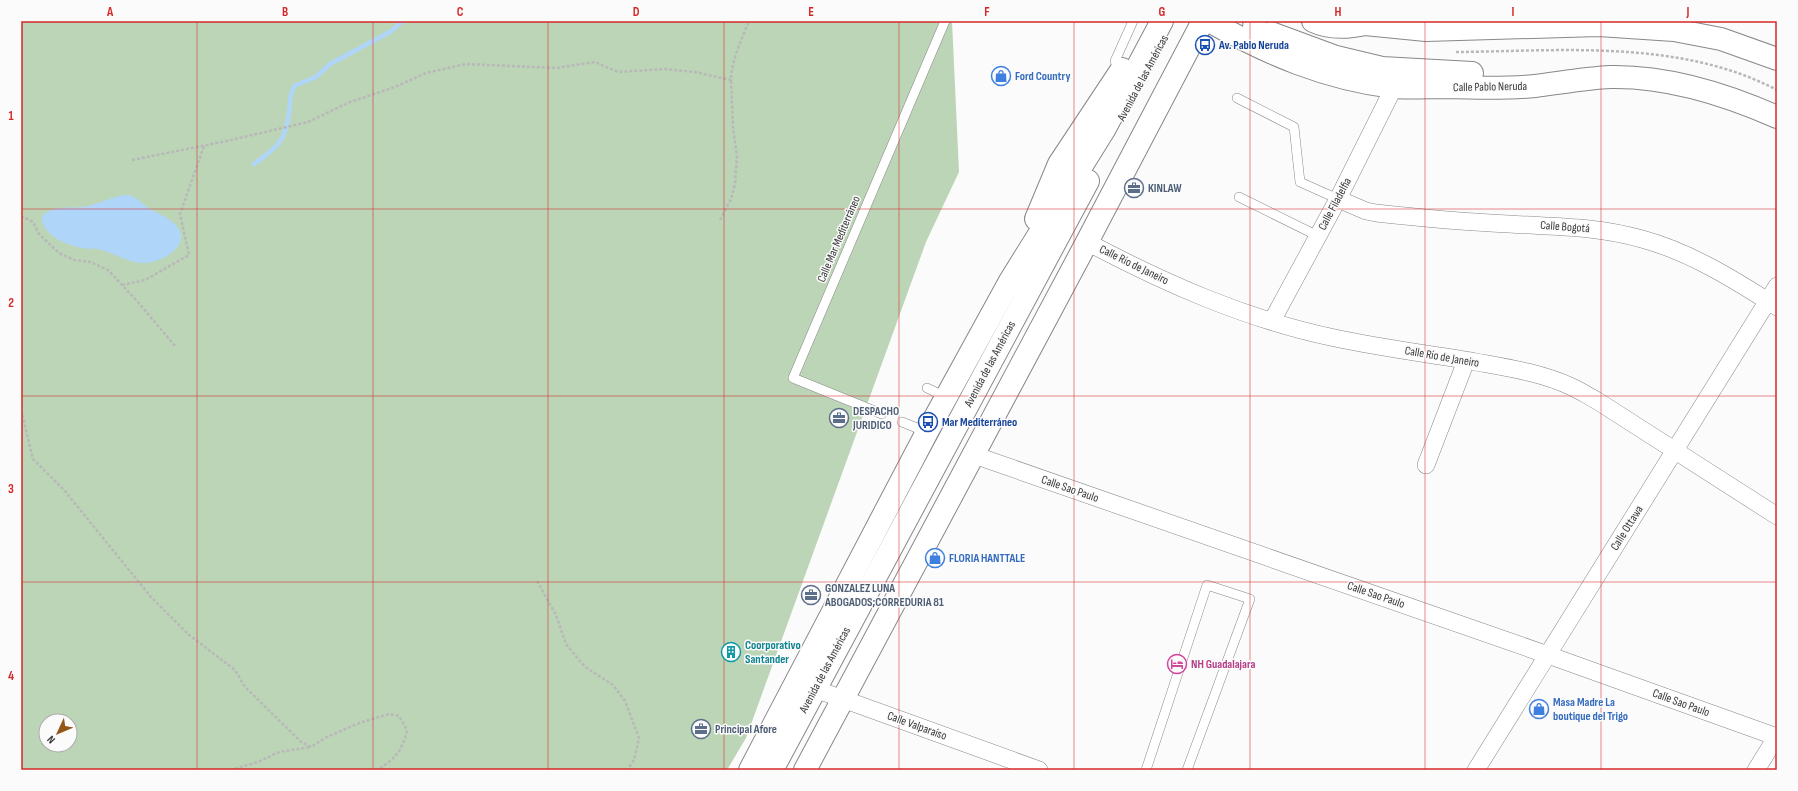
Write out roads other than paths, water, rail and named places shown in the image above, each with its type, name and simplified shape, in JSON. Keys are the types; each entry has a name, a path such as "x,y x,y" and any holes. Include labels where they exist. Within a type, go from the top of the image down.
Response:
{"main road":[{"name":"Avenida de las Américas","path":"1010,281 1059,164 1120,73 1147,21"},
{"name":"Avenida de las Américas","path":"772,770 805,685 927,432 937,393 1010,281 1104,130 1162,21"},
{"name":"Avenida de las Américas","path":"750,770 805,685 1174,21"},
{"path":"805,770 974,455 1203,21"},
{"name":"Calle Pablo Neruda","path":"1209,21 1267,36 1290,61 1335,76 1394,87 1533,86 1610,77 1661,81 1704,89 1751,105 1777,117"},
{"path":"1313,21 1325,26 1344,28 1360,23 1418,25 1599,25 1674,30 1721,39 1777,59"},
{"path":"1267,36 1336,57 1382,68 1423,71 1610,77"}],"street":[{"name":"Calle Filadelfia","path":"1272,321 1338,199 1394,87"},
{"name":"Calle Bogotá","path":"1338,199 1366,211 1376,213 1475,222 1586,227 1616,232 1674,250 1708,267 1772,304"},
{"name":"Calle Río de Janeiro","path":"1087,242 1180,288 1215,302 1272,321 1334,338 1524,371 1573,387 1596,400 1777,516"},
{"name":"Calle Ottawa","path":"1476,770 1675,451 1772,304 1777,286"},
{"path":"1426,465 1466,361"},
{"name":"Calle Sao Paulo","path":"974,455 1777,736"},
{"name":"Calle Valparaíso","path":"805,685 842,700 1039,770"},
{"path":"1756,770 1777,736"}],"lane":[{"name":"Calle Mar Mediterráneo","path":"882,414 793,378 945,21"},
{"path":"1120,73 1115,61 1133,21"},
{"path":"1236,98 1294,127 1300,182 1338,199"},
{"path":"1239,197 1318,236"},
{"path":"902,422 927,432"},
{"path":"1146,770 1207,585 1250,599 1187,770"}],"water":[{"path":"124,195 136,198 148,208 169,219 178,228 181,235 180,242 170,254 163,258 146,263 133,262 103,251 81,248 58,240 46,230 43,223 42,216 47,212 58,208 88,206"}],"waterway":[{"path":"254,164 279,143 288,123 291,95 294,86 316,77 330,64 390,32 403,21"}],"place":[{"name":"Av. Pablo Neruda","path":"1205,45"},
{"name":"Ford Country","path":"1001,76"},
{"name":"KINLAW","path":"1134,188"},
{"name":"DESPACHO JURIDICO","path":"839,418"},
{"name":"Mar Mediterráneo","path":"928,422"},
{"name":"FLORIA HANTTALE","path":"935,558"},
{"name":"GONZALEZ LUNA ABOGADOS;CORREDURIA 81","path":"811,595"},
{"name":"Coorporativo Santander","path":"731,652"},
{"name":"NH Guadalajara","path":"1177,664"},
{"name":"Masa Madre La boutique del Trigo","path":"1539,709"},
{"name":"Principal Afore","path":"701,729"}]}
